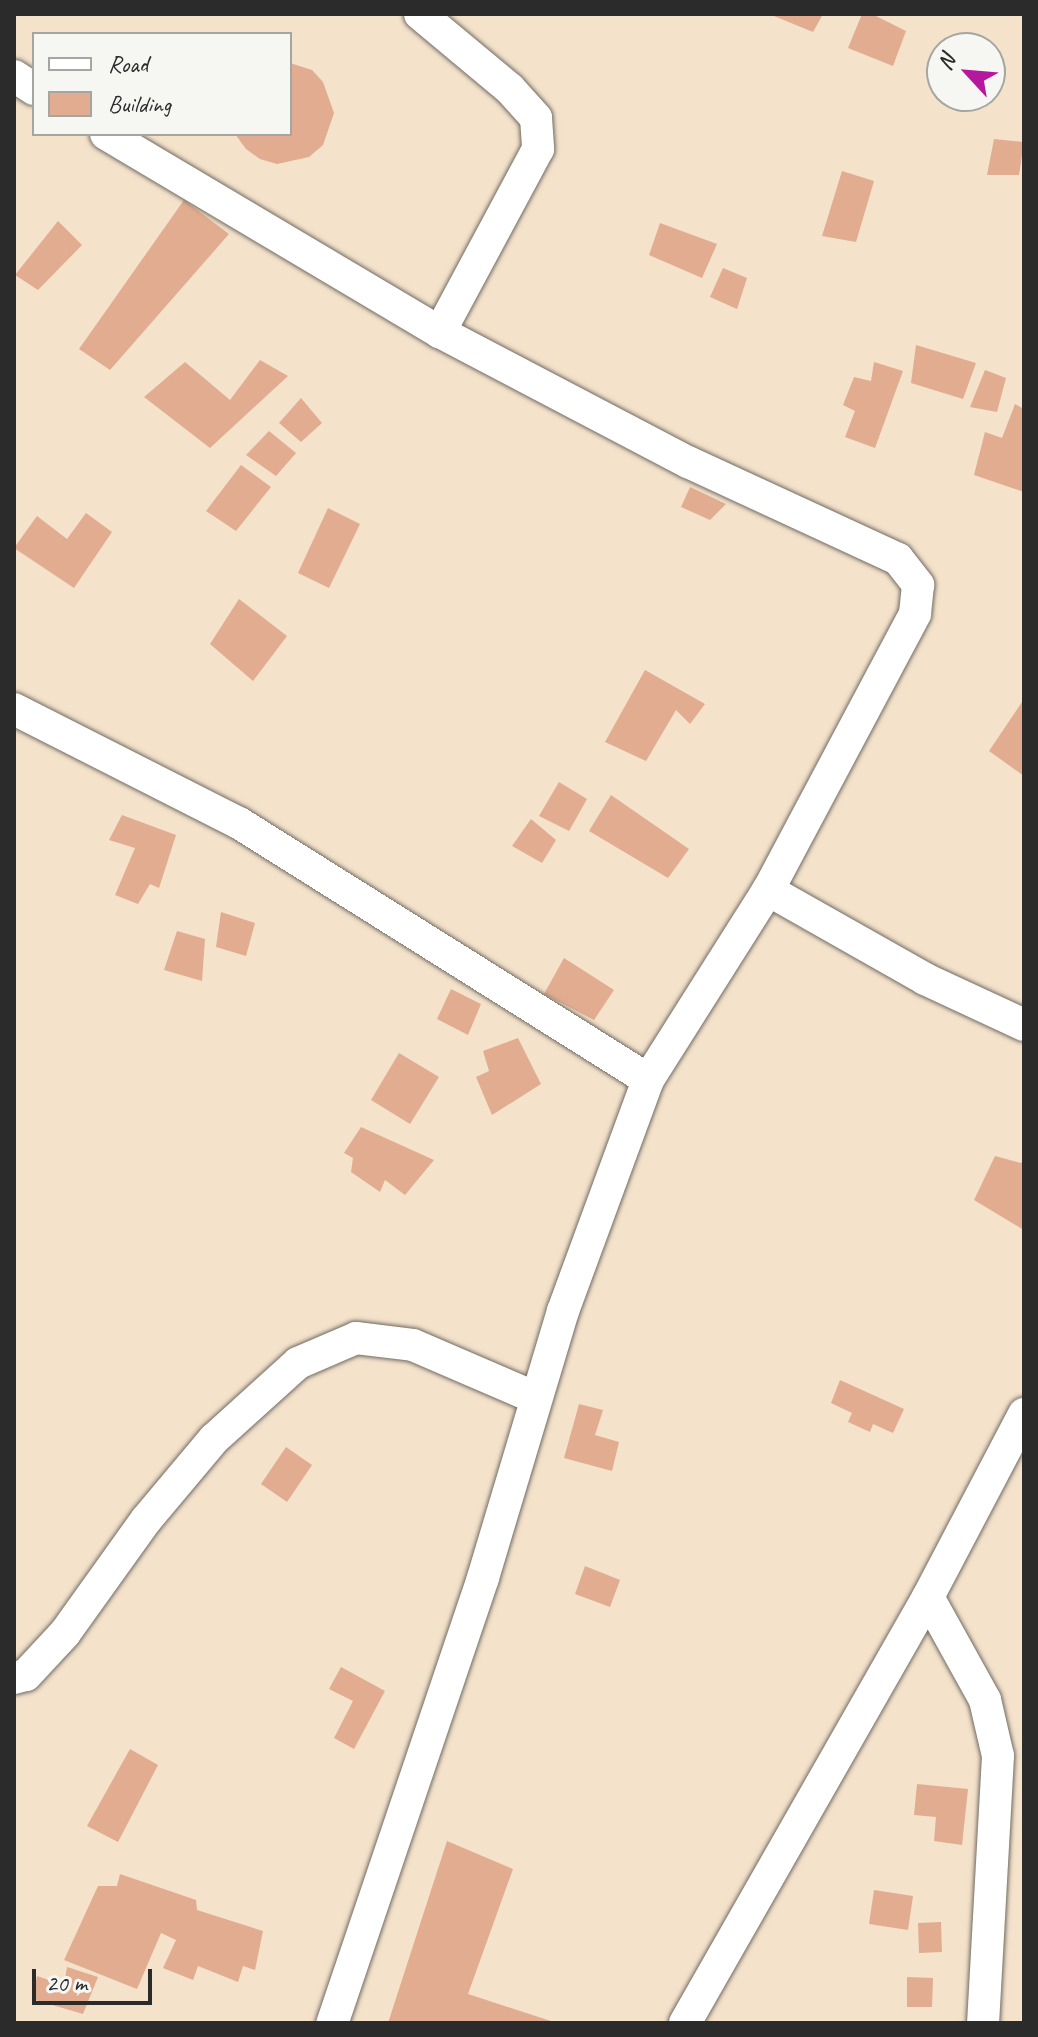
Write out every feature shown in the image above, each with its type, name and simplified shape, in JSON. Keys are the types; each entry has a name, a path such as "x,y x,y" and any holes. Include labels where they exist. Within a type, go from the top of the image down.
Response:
{"street":[{"path":"420,14 510,89 536,118 538,149 440,332"},
{"path":"14,76 32,88"},
{"path":"109,136 440,332 688,462 898,559 918,585 915,614 768,890 648,1080 563,1311 483,1578 332,2023"},
{"path":"14,709 239,823 648,1080"},
{"path":"768,890 925,979 1024,1025"},
{"path":"14,1678 26,1675 65,1633 146,1520 214,1439 298,1363 356,1338 413,1345 536,1398"},
{"path":"685,2023 928,1597 1024,1414"},
{"path":"928,1597 985,1700 998,1756 983,2023"}],"building":[{"path":"769,14 823,14 813,32"},
{"path":"862,14 872,14 906,31 893,66 848,48"},
{"path":"292,64 312,70 323,82 334,113 323,145 309,157 277,164 260,159 246,149 236,136 292,136"},
{"path":"994,139 1024,142 1019,175 987,175"},
{"path":"842,171 874,181 856,242 822,236"},
{"path":"184,200 229,234 110,370 79,349"},
{"path":"58,221 82,245 38,290 15,275"},
{"path":"660,223 717,244 702,278 649,255"},
{"path":"723,268 747,278 737,309 710,297"},
{"path":"916,345 976,363 963,399 911,383"},
{"path":"260,360 288,376 210,448 144,397 185,362 230,400"},
{"path":"874,362 903,371 875,448 845,437 855,411 843,405 854,377 871,381"},
{"path":"985,370 1006,378 997,412 970,407"},
{"path":"301,398 322,423 301,442 279,423"},
{"path":"1015,404 1024,409 1024,492 974,475 985,432 1002,438"},
{"path":"269,431 296,453 276,476 246,455"},
{"path":"241,465 271,487 236,531 206,511"},
{"path":"690,487 726,504 710,520 681,507"},
{"path":"328,508 360,524 329,588 298,573"},
{"path":"86,513 112,532 74,588 14,548 37,516 67,539"},
{"path":"239,599 287,636 253,681 210,644"},
{"path":"645,670 705,704 690,724 676,710 646,761 605,742"},
{"path":"1024,699 1024,776 989,751"},
{"path":"559,782 587,799 569,831 539,816"},
{"path":"611,795 689,849 668,878 589,831"},
{"path":"122,815 176,835 159,888 150,884 138,904 115,895 135,848 109,840"},
{"path":"531,819 556,840 542,863 512,846"},
{"path":"221,912 255,923 246,956 216,947"},
{"path":"177,931 205,939 202,981 164,970"},
{"path":"564,958 614,990 594,1020 544,994"},
{"path":"451,989 481,1004 468,1035 437,1019"},
{"path":"518,1038 541,1084 492,1115 476,1077 489,1071 483,1051"},
{"path":"399,1053 439,1077 410,1124 371,1100"},
{"path":"361,1127 434,1160 405,1195 385,1180 380,1192 351,1172 353,1158 344,1153"},
{"path":"995,1156 1021,1163 1024,1158 1024,1230 974,1200"},
{"path":"840,1380 904,1409 893,1433 873,1424 870,1432 848,1422 852,1413 831,1403"},
{"path":"579,1404 603,1410 595,1435 619,1442 612,1471 564,1458"},
{"path":"286,1447 312,1465 287,1502 261,1484"},
{"path":"585,1566 620,1580 610,1607 575,1594"},
{"path":"341,1667 385,1691 354,1749 334,1738 353,1701 329,1689"},
{"path":"130,1749 158,1765 118,1842 87,1826"},
{"path":"917,1784 968,1789 962,1845 934,1841 936,1817 914,1815"},
{"path":"447,1841 513,1869 468,1994 557,2023 388,2023"},
{"path":"120,1874 196,1900 197,1910 263,1931 255,1970 243,1966 238,1982 198,1966 193,1980 163,1968 176,1940 161,1933 137,1989 64,1960 98,1886 117,1886"},
{"path":"874,1890 913,1896 908,1930 869,1924"},
{"path":"941,1922 942,1952 919,1953 918,1923"},
{"path":"67,1967 98,1977 83,2014 32,1999 37,1976 64,1985"},
{"path":"907,1977 933,1978 932,2007 907,2007"}]}
